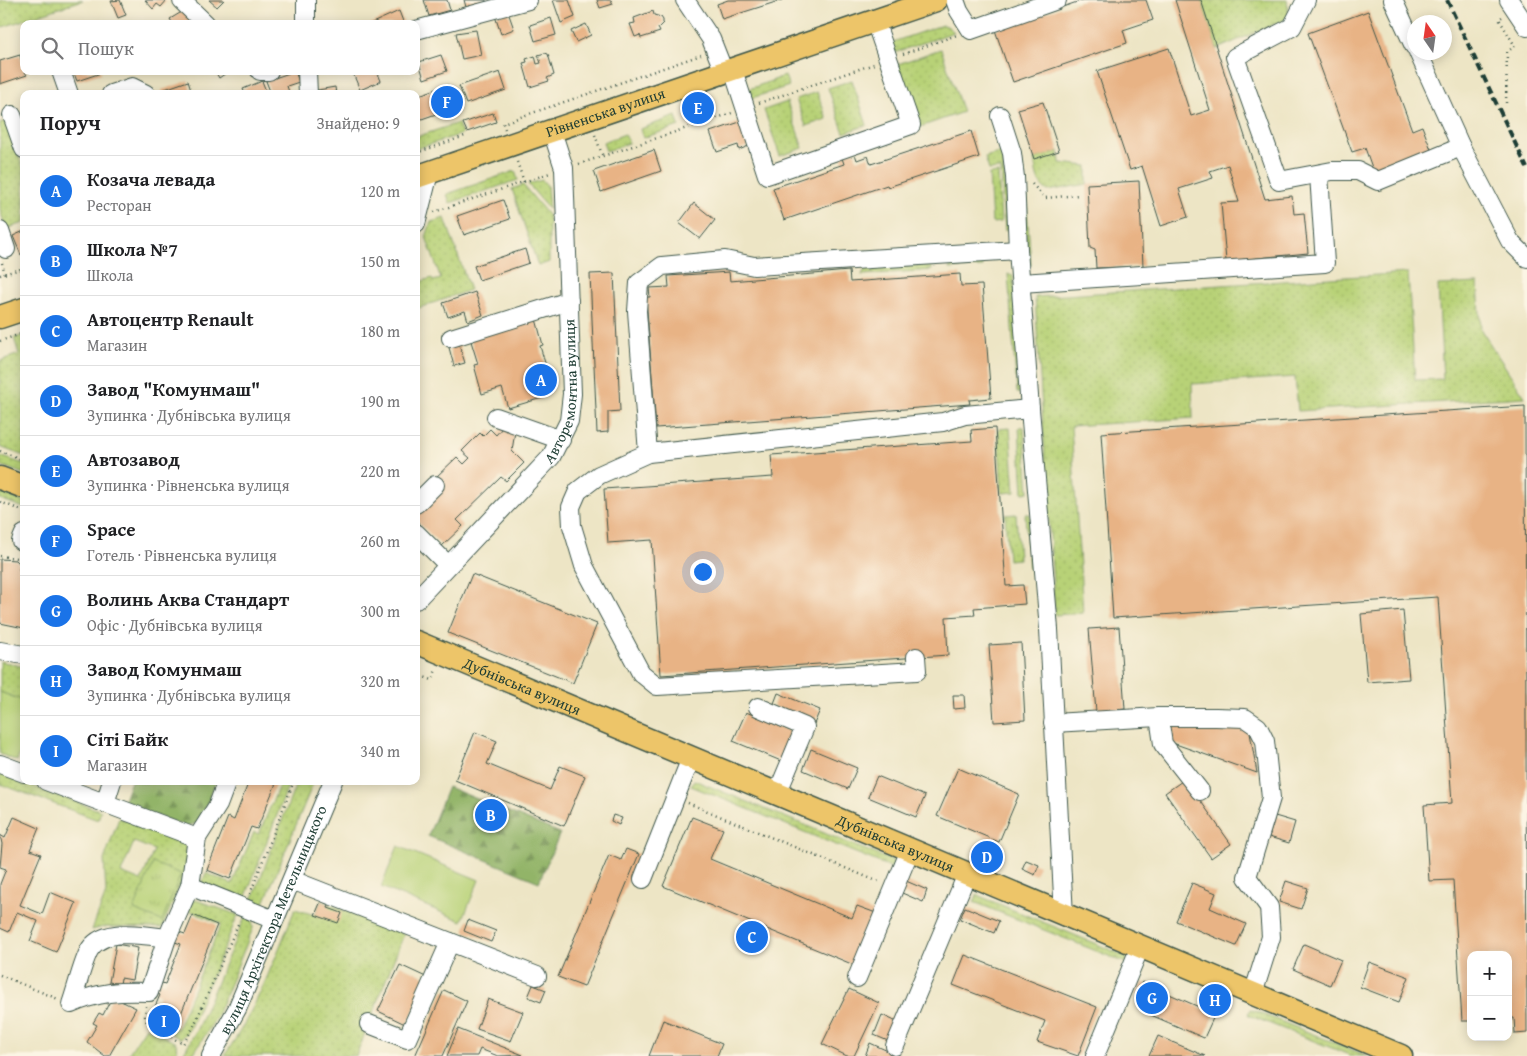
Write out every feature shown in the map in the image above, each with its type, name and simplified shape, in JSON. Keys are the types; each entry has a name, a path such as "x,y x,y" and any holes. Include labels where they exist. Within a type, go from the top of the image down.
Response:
{"main road":[{"name":"Рівненська вулиця","path":"423,175 936,0"},
{"path":"0,317 20,310"},
{"path":"0,478 20,486"},
{"name":"Дубнівська вулиця","path":"420,644 1401,1056"}],"street":[{"path":"306,0 306,20"},
{"path":"420,29 528,0"},
{"path":"685,0 729,71 745,108 767,175 911,126 875,21"},
{"path":"955,0 959,11 972,30 1057,0"},
{"path":"1306,0 1292,28 1235,57 1279,182 1332,171 1358,170 1378,181 1461,147"},
{"path":"1393,0 1407,31"},
{"path":"1509,0 1527,27"},
{"path":"182,1 202,20"},
{"path":"1422,60 1461,147 1510,241 1527,258"},
{"path":"62,75 68,90"},
{"path":"307,75 308,90"},
{"path":"123,90 132,87 138,90"},
{"path":"12,116 20,138"},
{"path":"1000,116 1012,153 1016,177 1018,250 1049,629 1052,723 1064,916"},
{"name":"Авторемонтна вулиця","path":"420,596 551,457 569,421 572,394 564,168 552,131"},
{"path":"420,203 423,175"},
{"path":"1021,283 1325,264 1319,175"},
{"path":"0,230 6,249"},
{"path":"648,453 637,311 639,283 662,266 725,260 754,266 1018,250"},
{"path":"451,338 569,301"},
{"path":"916,658 917,671 657,686 641,673 584,566 572,526 571,508 578,492 599,475 648,453 944,422 965,416 1030,410"},
{"path":"496,417 561,440"},
{"path":"420,500 435,485"},
{"path":"420,537 448,565"},
{"path":"0,651 20,654"},
{"path":"758,707 805,727 777,794"},
{"path":"1052,723 1160,717 1245,718 1258,727 1265,741 1271,798 1247,877 1269,907 1271,937 1253,994"},
{"path":"1160,717 1163,744 1200,791"},
{"path":"643,879 691,758"},
{"path":"0,764 20,772"},
{"path":"57,785 197,838"},
{"path":"105,803 111,785"},
{"path":"71,1004 90,996 112,991 149,992 167,938 190,886 197,838 218,805 226,785"},
{"name":"вулиця Архітектора Метельницького","path":"211,1056 237,1009 331,785"},
{"path":"857,978 910,850"},
{"path":"895,1046 968,874"},
{"path":"292,880 537,976"},
{"path":"190,886 274,920"},
{"path":"71,1004 90,949 102,939 135,934 167,938"},
{"path":"369,1024 407,1039 450,942"},
{"path":"1095,1056 1140,947"}],"path":[{"path":"420,220 564,168 603,157 972,30"},
{"path":"1506,104 1507,52 1515,46"},
{"path":"503,123 716,50"},
{"path":"420,152 465,136"},
{"path":"1030,177 1033,187 1045,198 1079,195"},
{"path":"0,275 20,269"},
{"path":"0,341 20,334"},
{"path":"0,452 20,459"},
{"path":"0,502 20,510"},
{"path":"0,556 20,558"},
{"path":"420,676 432,680 443,654"},
{"path":"675,798 894,888"},
{"path":"0,975 71,1004"},
{"path":"147,1023 178,1042"}],"green space":[{"path":"0,0 83,0 20,20 0,28"},
{"path":"1201,0 1287,0 1289,18 1217,49"},
{"path":"942,25 947,26 954,32 891,54 887,44"},
{"path":"941,49 963,112 917,128 895,65"},
{"path":"785,76 789,86 752,98 749,89"},
{"path":"852,80 867,125 844,133 828,88"},
{"path":"817,92 827,119 806,126 796,99"},
{"path":"787,102 803,148 780,156 764,110"},
{"path":"676,116 679,126 643,138 640,129"},
{"path":"7,121 20,159 20,224 6,229 0,210 0,123"},
{"path":"458,123 462,134 420,148 420,136"},
{"path":"625,134 629,143 606,151 603,142"},
{"path":"1059,151 1060,163 1087,166 1087,184 1048,191 1041,185 1037,177 1034,159"},
{"path":"1002,152 1010,226 1005,231 1001,169 989,170 985,157"},
{"path":"515,171 518,180 450,203 447,194"},
{"path":"998,173 1001,222 992,223 989,174"},
{"path":"542,180 547,185 549,209 528,184"},
{"path":"523,185 549,216 549,262 538,266 512,189"},
{"path":"1026,197 1031,265 1028,266 1022,198"},
{"path":"445,218 470,290 420,308 420,282 432,278 433,281 441,279 426,237 431,222"},
{"path":"983,261 983,267 949,269 951,263"},
{"path":"931,264 932,270 862,275 865,269"},
{"path":"1408,273 1415,380 1443,379 1438,285 1478,283 1481,330 1525,397 1298,411 1295,377 1192,384 1193,418 1071,426 1083,613 1055,615 1035,297"},
{"path":"1008,274 1013,276 1022,393 1017,393"},
{"path":"20,336 20,454 0,447 0,361 19,354 14,338"},
{"path":"1019,427 1024,427 1029,492 1023,493"},
{"path":"1010,428 1015,492 1002,493 998,429"},
{"path":"0,456 20,463 20,472 0,465"},
{"path":"0,492 20,500 20,506 0,499"},
{"path":"1016,514 1019,559 1008,560 1005,515"},
{"path":"1025,514 1030,514 1034,569 1029,569"},
{"path":"0,661 20,666 20,700 0,692"},
{"path":"0,692 20,700 20,753 17,761 0,754"},
{"path":"0,774 20,781 20,785 30,785 101,811 98,820 0,784"},
{"path":"694,780 898,863 895,869 691,786"},
{"path":"130,785 214,785 199,823 185,826 126,805 124,800"},
{"path":"279,785 288,785 244,901 201,884 206,873 232,884 254,832 259,834"},
{"path":"295,785 312,785 262,908 251,903"},
{"path":"448,787 560,833 539,882 428,836"},
{"path":"119,818 183,840 190,862 162,928 104,927 92,930 106,893 104,860","holes":["134,842 154,850 141,881 121,873"]},
{"path":"398,846 479,880 462,921 381,887"},
{"path":"153,863 181,874 162,921 134,910"},
{"path":"977,895 1128,957 1126,963 974,902"},
{"path":"196,900 238,915 189,1030 180,1039 166,1031 168,1026 177,1029 221,924 186,909 192,901"},
{"path":"321,901 404,934 356,1056 224,1056 255,1003 295,909 315,915"},
{"path":"245,917 252,920 253,928 216,1018 192,1056 182,1056 197,1029"},
{"path":"1250,1009 1368,1056 1352,1056 1248,1015"},
{"path":"146,1027 176,1043 177,1055 127,1056"}],"building":[{"path":"120,0 126,15 118,18 111,1"},
{"path":"145,0 167,0 161,7 157,4 153,9"},
{"path":"209,0 224,0 217,7"},
{"path":"424,0 447,0 450,10 429,16"},
{"path":"464,0 486,0 486,2 466,7"},
{"path":"553,0 569,0 575,17 561,23"},
{"path":"597,0 611,0 613,4 600,8"},
{"path":"728,0 782,0 722,19 717,4"},
{"path":"1083,0 1146,0 1153,20 1123,30 1127,43 1013,82 995,30"},
{"path":"1175,0 1201,0 1265,199 1292,196 1294,214 1304,213 1308,253 1226,261 1221,203 1239,202 1228,165 1210,171 1213,178 1179,189 1188,217 1161,226 1142,166 1130,170 1097,71 1169,48 1191,116 1210,110"},
{"path":"185,10 191,20 171,20"},
{"path":"399,11 402,20 379,20"},
{"path":"653,11 654,15 661,17 663,20 663,23 658,28 660,32 641,38 640,35 635,37 630,24 635,23 634,18"},
{"path":"1368,11 1412,130 1422,126 1432,152 1374,173 1365,148 1352,152 1308,33"},
{"path":"508,12 514,29 501,34 495,16"},
{"path":"551,18 556,35 535,41 530,25"},
{"path":"586,24 591,35 576,42 571,31"},
{"path":"476,30 481,55 462,59 456,33"},
{"path":"548,54 554,75 547,78 549,81 530,87 523,63 527,62 526,59 535,56 537,64 541,63 538,55"},
{"path":"20,55 20,75 27,75 0,84 0,61"},
{"path":"441,55 447,71 424,79 420,62"},
{"path":"500,72 506,90 466,104 459,86"},
{"path":"75,75 95,75 77,81"},
{"path":"283,75 296,75 299,82 287,86 288,90 269,90 266,81"},
{"path":"354,75 379,75 381,81 360,90"},
{"path":"188,81 191,90 162,90"},
{"path":"262,81 266,90 243,90"},
{"path":"448,85 456,107 420,120 420,95"},
{"path":"335,87 335,90 318,90"},
{"path":"1043,102 1059,151 1034,159 1018,109"},
{"path":"707,105 709,111 691,117 689,111"},
{"path":"493,113 496,122 467,132 463,123"},
{"path":"743,121 751,145 739,150 738,145 717,152 710,132"},
{"path":"971,131 979,157 888,187 887,185 784,220 773,188 844,164 841,155 854,151 857,160 868,156 871,164"},
{"path":"654,150 661,171 601,192 594,171"},
{"path":"1139,181 1143,266 1096,268 1095,250 1090,248 1087,184"},
{"path":"503,200 510,219 464,235 457,216"},
{"path":"694,203 715,220 700,239 679,223"},
{"path":"20,233 20,253 13,236"},
{"path":"525,249 529,263 479,280 474,266"},
{"path":"849,271 850,282 960,274 961,286 982,285 991,398 969,400 970,404 656,428 646,297 650,297 649,288 669,287 668,276 729,272 730,281"},
{"path":"614,273 620,411 608,412 608,432 597,433 590,274"},
{"path":"475,292 483,315 468,321 465,311 448,317 443,303"},
{"path":"536,319 543,345 540,346 548,373 545,379 538,381 542,398 508,408 502,388 482,394 474,365 478,364 470,338"},
{"path":"458,341 465,363 454,366 448,344"},
{"path":"1525,406 1527,1033 1515,1034 1514,1018 1512,1018 1512,951 1467,951 1467,1021 1462,1021 1453,880 1429,881 1424,805 1452,803 1438,597 1113,618 1101,433"},
{"path":"502,428 515,431 512,451 524,463 506,481 501,477 457,520 463,526 442,546 420,524 420,511 444,487 435,478 457,457 464,464 470,458 462,451 480,433 483,436 490,429 496,435"},
{"path":"995,428 1006,586 1023,585 1025,604 974,608 975,615 946,617 948,655 661,675 652,540 608,543 604,489 773,477 771,455 972,441 971,430"},
{"path":"0,559 16,560 20,564 20,627 0,623"},
{"path":"472,574 597,624 573,683 448,633"},
{"path":"1403,610 1409,679 1367,682 1361,614"},
{"path":"1119,627 1125,709 1096,712 1089,629"},
{"path":"1021,643 1025,720 994,722 989,645"},
{"path":"778,693 820,710 814,724 773,706"},
{"path":"953,695 964,695 965,708 954,709"},
{"path":"746,712 793,732 781,761 733,741"},
{"path":"1169,721 1242,722 1250,733 1257,773 1170,742"},
{"path":"475,732 497,741 487,764 550,790 560,766 585,776 564,826 455,780"},
{"path":"811,749 857,768 848,789 803,770"},
{"path":"958,768 1019,794 999,842 937,816"},
{"path":"877,776 925,796 916,817 868,797"},
{"path":"1185,779 1231,844 1211,858 1165,793"},
{"path":"247,785 275,785 257,829 251,827 230,879 207,870 228,817 234,820"},
{"path":"613,815 622,818 619,825 611,821"},
{"path":"1275,816 1295,822 1289,843 1269,837"},
{"path":"14,817 39,828 30,850 41,854 20,905 42,914 50,892 76,903 56,952 30,941 38,921 17,912 9,932 0,928 0,884 6,869 0,867 2,844 0,835 5,838"},
{"path":"692,817 723,829 710,859 852,918 857,906 876,913 854,965 663,886"},
{"path":"626,849 639,854 584,987 558,977 609,855 621,860"},
{"path":"1026,860 1039,865 1035,875 1022,869"},
{"path":"906,881 927,890 923,902 902,893"},
{"path":"1286,881 1308,888 1301,909 1279,902"},
{"path":"1192,883 1216,893 1210,908 1246,924 1236,946 1176,921"},
{"path":"321,901 329,905 328,908 342,913 338,923 315,915"},
{"path":"965,907 999,921 994,933 960,919"},
{"path":"193,915 217,925 176,1026 151,1016 160,995 155,992 159,982 165,984 181,944 175,942 179,932 185,934"},
{"path":"468,920 496,931 491,942 464,931"},
{"path":"116,944 138,948 132,980 121,978 120,984 109,982"},
{"path":"1304,944 1341,960 1330,985 1293,969"},
{"path":"965,955 1097,1007 1078,1056 1037,1042 1045,1021 953,985"},
{"path":"1369,962 1409,977 1399,1002 1360,987"},
{"path":"400,965 428,978 407,1025 378,1011"},
{"path":"1142,982 1215,1014 1204,1038 1144,1012 1149,1000 1137,994"},
{"path":"533,985 546,990 541,1002 528,997"},
{"path":"849,989 879,1003 854,1056 847,1056 822,1044"},
{"path":"444,990 467,1001 443,1056 415,1056"},
{"path":"112,997 136,1008 109,1056 105,1056 87,1042 97,1025 93,1023 99,1013 103,1015"},
{"path":"488,999 523,1012 511,1041 477,1029"},
{"path":"882,1015 897,1022 888,1041 874,1035"},
{"path":"663,1020 722,1044 717,1056 649,1056"},
{"path":"458,1029 523,1055 498,1056 480,1049 477,1056 447,1056"},
{"path":"1158,1036 1205,1056 1149,1056"},
{"path":"870,1043 899,1056 865,1056"}],"railway":[{"path":"1447,0 1527,168"}],"place":[{"name":"Space","path":"447,102"},
{"name":"Автозавод","path":"698,108"},
{"name":"Козача левада","path":"541,380"},
{"name":"Школа №7","path":"491,815"},
{"name":"Завод \"Комунмаш\"","path":"987,857"},
{"name":"Автоцентр Renault","path":"752,937"},
{"name":"Волинь Аква Стандарт","path":"1152,998"},
{"name":"Завод Комунмаш","path":"1215,1000"},
{"name":"Сіті Байк","path":"164,1021"}]}
